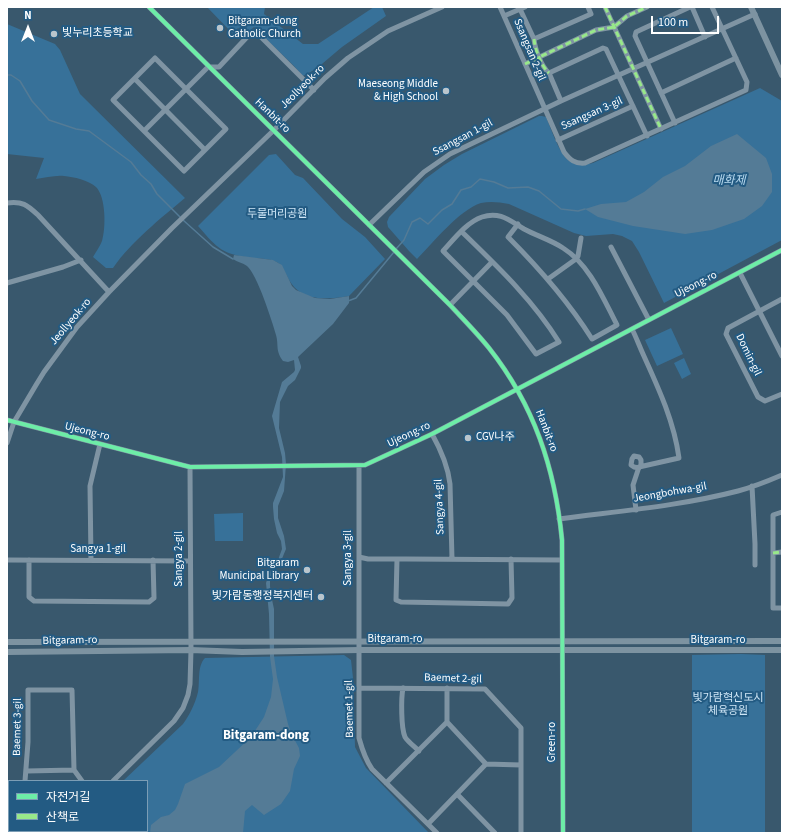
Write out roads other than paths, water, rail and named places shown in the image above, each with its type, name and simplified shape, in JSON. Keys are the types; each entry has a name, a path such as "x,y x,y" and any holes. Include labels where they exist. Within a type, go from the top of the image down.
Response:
{"main road":[{"path":"751,7 782,75"},
{"name":"Bitgaram-ro","path":"7,642 782,641"},
{"name":"Bitgaram-ro","path":"7,652 191,650 782,650"}],"street":[{"name":"Hanbit-ro","path":"149,7 450,305 488,348 507,373 531,416 551,472 560,519 562,540 563,651"},
{"name":"Jeollyeok-ro","path":"7,443 14,422 44,372 77,327 172,228 348,58 380,37 442,7"},
{"path":"500,7 504,16"},
{"name":"Ssangsan 2-gil","path":"544,109 504,16 523,8 534,39 591,14 588,7"},
{"path":"605,7 661,129"},
{"path":"525,64 596,30 614,26 627,16 647,7"},
{"path":"675,122 635,36 636,32 691,7 705,37"},
{"path":"712,7 723,28"},
{"name":"Ssangsan 1-gil","path":"369,226 414,181 441,160 461,148 754,14"},
{"name":"Ssangsan 3-gil","path":"544,109 564,152 569,159 580,164 647,136 746,90 747,82 723,28"},
{"path":"144,131 208,67 219,67 248,36 256,32 314,90"},
{"path":"534,39 545,69 549,72 561,101"},
{"path":"549,72 603,48 606,49 619,76"},
{"path":"155,58 186,89 226,129 184,171 113,100 155,58"},
{"path":"661,93 736,58"},
{"name":"Ssangsan 3-gil","path":"619,76 647,136"},
{"path":"134,79 205,150"},
{"name":"Ssangsan 3-gil","path":"558,140 633,106"},
{"path":"7,203 16,202 26,204 109,292"},
{"path":"462,232 532,304 559,342 536,354 507,315 443,251 462,232 474,220 491,215 502,216 518,224 525,229 562,247 576,259 591,277 617,325 592,339 571,308 548,279 508,237 518,224"},
{"path":"548,279 576,259 578,256 581,238"},
{"path":"611,247 649,320"},
{"name":"Ujeong-ro","path":"7,420 190,467 365,465 432,434 782,250"},
{"path":"7,283 63,267 80,260"},
{"path":"450,305 492,262"},
{"path":"740,273 782,356"},
{"name":"Domin-gil","path":"782,299 728,328 726,334 758,397 764,402 782,394"},
{"path":"632,329 663,399 679,458 640,467 633,485 636,510"},
{"name":"Sangya 4-gil","path":"432,434 444,457 449,473 452,559"},
{"path":"91,560 90,486 100,444"},
{"name":"Sangya 3-gil","path":"358,466 359,650"},
{"name":"Sangya 2-gil","path":"190,467 191,650"},
{"name":"Jeongbohwa-gil","path":"560,519 636,510 692,501 752,486 782,475"},
{"path":"752,486 755,565"},
{"path":"782,512 773,515 773,608 782,608"},
{"path":"773,552 782,552"},
{"path":"359,557 368,559 562,560"},
{"path":"397,559 396,600 401,602 508,604 512,598 511,559"},
{"name":"Sangya 1-gil","path":"7,560 190,561"},
{"path":"29,560 29,597 34,601 149,602 154,598 153,560"},
{"path":"114,780 180,714 189,689 191,650"},
{"name":"Baemet 1-gil","path":"359,650 359,738 368,763 386,783 437,833"},
{"name":"Green-ro","path":"563,651 563,833"},
{"name":"Baemet 2-gil","path":"359,688 485,689 521,728 521,833"},
{"path":"403,688 404,733 407,740 419,751"},
{"path":"447,688 448,722 486,764 521,765"},
{"name":"Baemet 3-gil","path":"25,780 28,742 28,690 72,690 74,770"},
{"path":"386,783 448,722"},
{"path":"428,824 486,764"},
{"path":"26,771 74,770 81,780"},
{"path":"457,794 495,833"}],"water":[{"name":"매화제","path":"737,134 766,158 772,174 772,192 762,206 744,219 712,230 685,234 633,226 598,217 585,209 601,204 626,202 644,192 663,177 685,166 711,146"},
{"path":"234,255 273,260 282,265 292,286 296,290 315,298 330,299 349,296 349,303 333,324 298,357 301,368 295,380 288,386 280,402 279,428 286,464 284,491 278,506 278,518 284,536 286,549 281,561 274,568 270,579 270,586 274,609 274,656 277,677 288,724 299,748 300,756 294,769 290,791 281,804 264,815 252,805 245,811 243,833 150,833 151,825 161,817 169,815 175,810 185,784 219,767 251,737 264,717 271,697 273,679 270,657 269,614 266,583 282,549 274,519 273,503 283,477 282,457 272,416 282,382 295,370 294,360 288,362 283,361 279,354 274,328 264,298 255,278 247,266 233,259"}],"waterway":[{"path":"7,75 11,75 20,81 32,101 49,120 76,129 89,131 131,162 141,175 151,184 157,194 180,217"},
{"path":"396,249 404,240 412,222 420,218 428,224 442,210 452,204 461,190 471,187 480,179 494,182 508,188 528,187 539,191 561,209 578,211 585,209"},
{"path":"183,220 213,247 233,259"},
{"path":"348,301 356,298 394,252"}],"place":[{"name":"Bitgaram-dong Catholic Church","path":"220,28"},
{"name":"빛누리초등학교","path":"54,34"},
{"name":"Maeseong Middle & High School","path":"446,91"},
{"name":"CGV나주","path":"468,438"},
{"name":"Bitgaram Municipal Library","path":"307,570"},
{"name":"빛가람동행정복지센터","path":"321,597"}],"district":[{"name":"Bitgaram-dong","path":"266,736"}],"park label":[{"name":"두물머리공원","path":"277,215"},
{"name":"빛가람혁신도시 체육공원","path":"728,705"}]}
